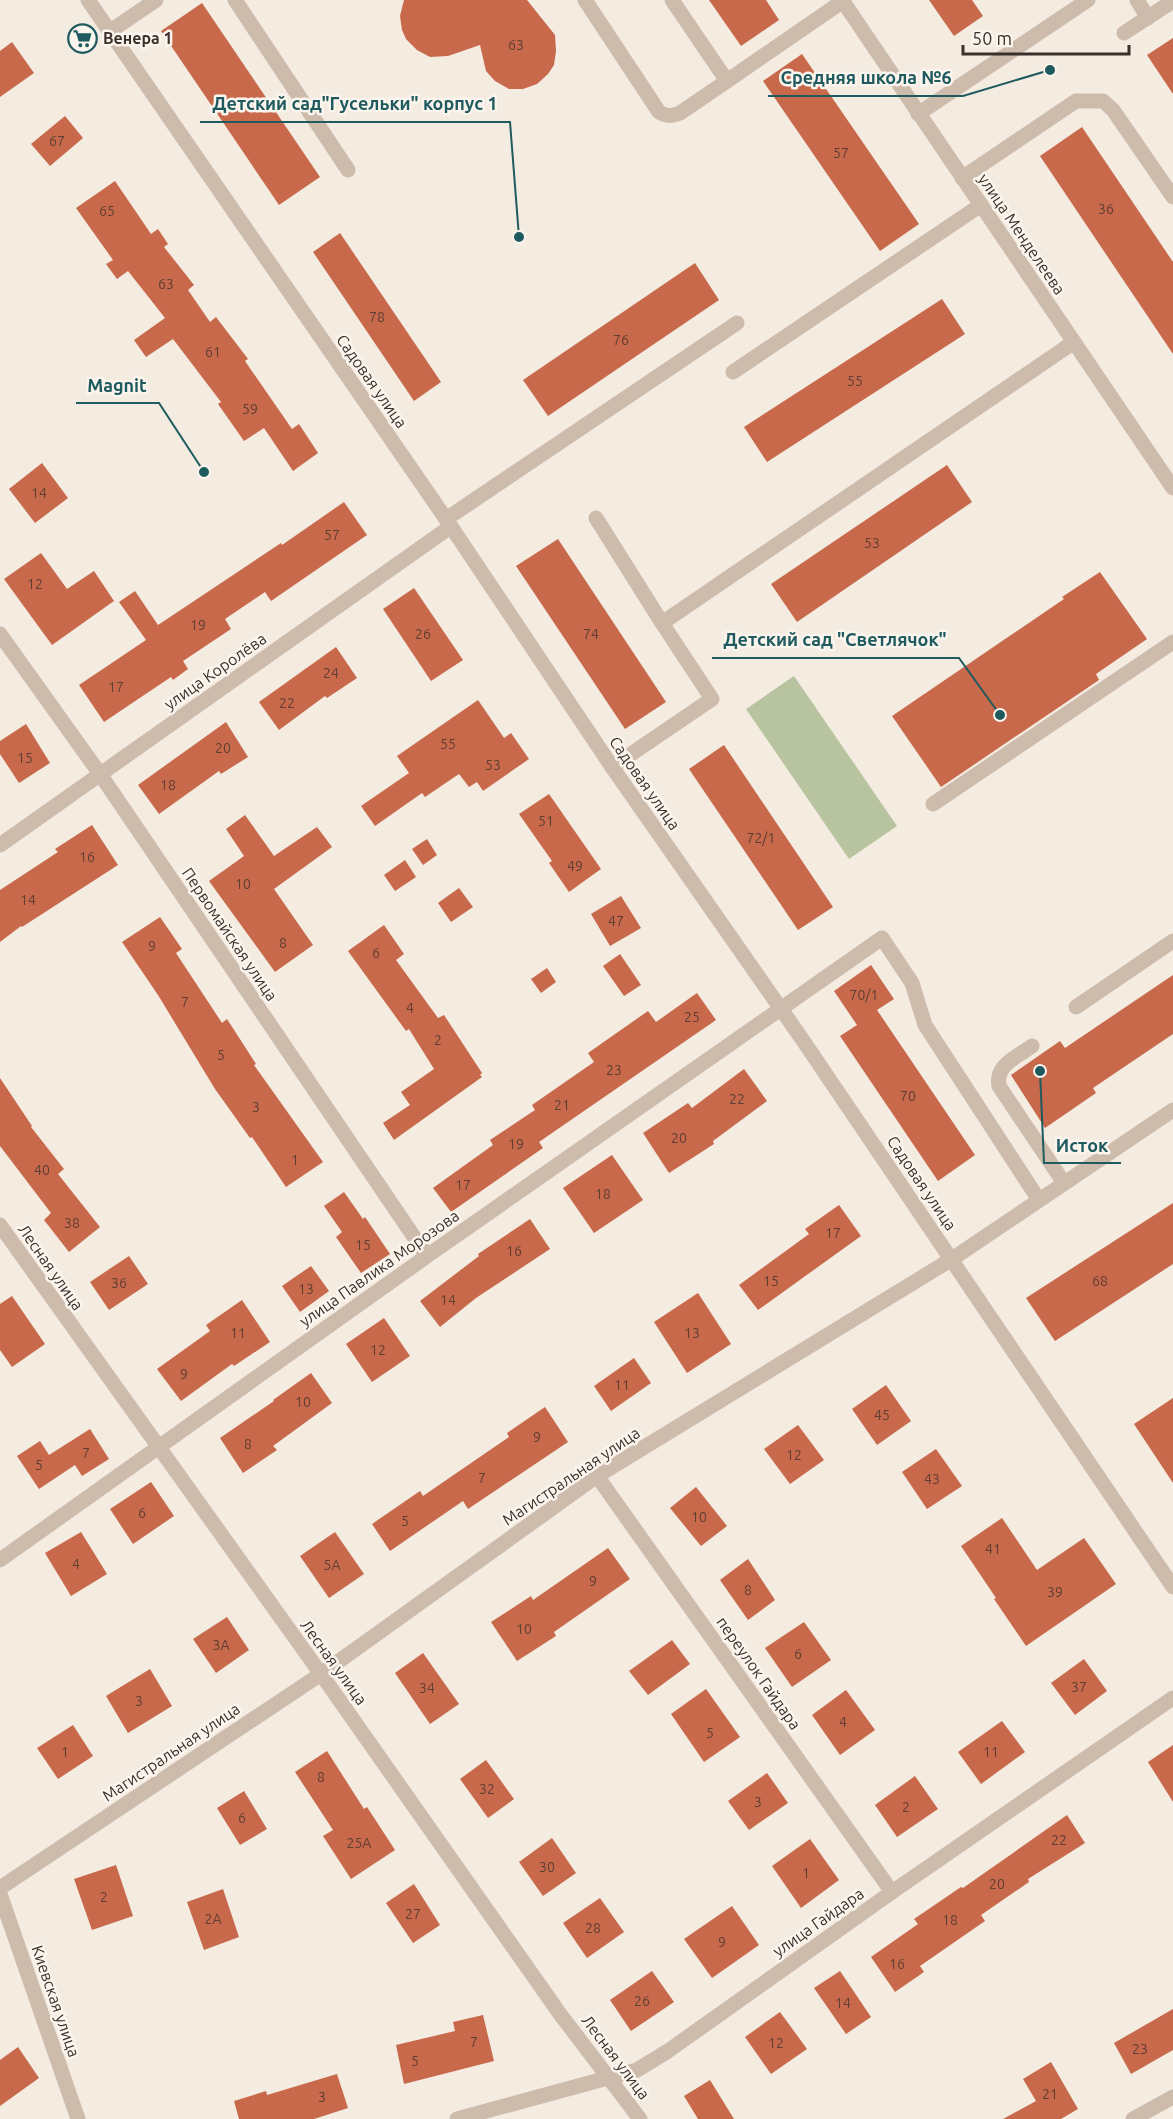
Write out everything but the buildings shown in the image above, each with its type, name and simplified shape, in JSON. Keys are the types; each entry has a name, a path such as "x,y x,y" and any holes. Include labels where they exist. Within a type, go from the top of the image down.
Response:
{"street":[{"name":"Садовая улица","path":"87,0 448,523 612,767 781,1008 1173,1587"},
{"path":"110,32 156,0"},
{"path":"235,0 348,170"},
{"path":"585,0 659,112 665,116 680,113 842,1"},
{"path":"672,0 727,81"},
{"path":"918,114 1089,0"},
{"path":"1137,0 1148,18"},
{"name":"улица Менделеева","path":"842,1 1173,488"},
{"path":"1124,33 1173,1"},
{"path":"962,178 1076,102 1103,100 1113,110 1173,197"},
{"path":"733,372 981,205"},
{"name":"улица Королёва","path":"0,845 448,523 737,323"},
{"path":"662,623 1074,342"},
{"path":"596,518 712,699 612,767"},
{"name":"Первомайская улица","path":"0,634 100,774 427,1256"},
{"path":"933,804 1173,642"},
{"name":"улица Павлика Морозова","path":"0,1560 427,1256 882,938 912,983 925,1025 1039,1200"},
{"path":"1076,1007 1173,941"},
{"path":"1032,1046 1001,1068 997,1077 999,1086 1064,1183"},
{"name":"Магистральная улица","path":"0,1888 321,1674 597,1476 952,1259 1173,1110"},
{"name":"Лесная улица","path":"0,1226 321,1674 560,2014 640,2119"},
{"name":"переулок Гайдара","path":"597,1476 892,1892"},
{"name":"улица Гайдара","path":"457,2119 637,2070 668,2051 892,1892 1173,1698"},
{"name":"Киевская улица","path":"0,1894 78,2119"},
{"path":"1133,2119 1173,2097"}],"green space":[{"path":"794,676 897,826 849,859 746,709"}],"place":[{"name":"Венера 1","path":"82,38"},
{"name":"Средняя школа №6","path":"1050,70"},
{"name":"Детский сад\"Гусельки\" корпус 1","path":"519,237"},
{"name":"Magnit","path":"204,472"},
{"name":"Детский сад \"Светлячок\"","path":"1000,715"},
{"name":"Исток","path":"1040,1071"}]}
